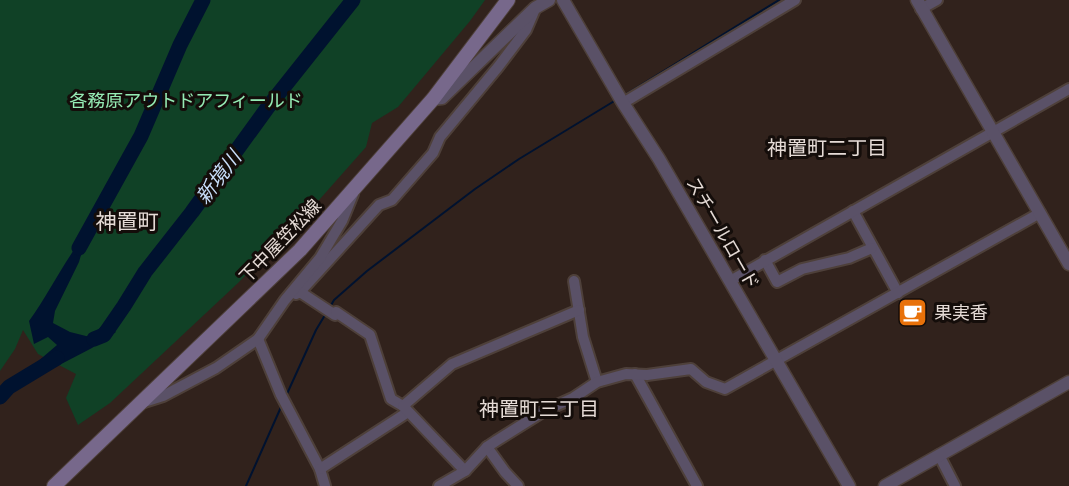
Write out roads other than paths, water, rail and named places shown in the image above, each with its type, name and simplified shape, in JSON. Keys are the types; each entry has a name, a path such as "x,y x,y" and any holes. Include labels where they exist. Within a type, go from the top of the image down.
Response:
{"main road":[{"name":"下中屋笠松線","path":"54,486 300,250 433,99 508,0"}],"street":[{"path":"433,99 442,98 535,8 549,0"},
{"name":"スチールロード","path":"563,0 620,98 659,159 849,486"},
{"path":"620,98 795,0"},
{"path":"938,0 919,4 1069,264"},
{"path":"285,300 300,292 379,205 392,200 433,153 440,137 498,68 526,30 535,8"},
{"path":"730,281 1069,89"},
{"path":"141,403 163,396 216,368 258,339 285,300 320,258 342,221 354,189"},
{"path":"853,211 898,293"},
{"path":"439,486 465,471 488,447 544,411 573,398 597,382 626,374 691,369 706,382 725,389 1040,213"},
{"path":"765,260 777,282 802,269 849,258 872,249"},
{"path":"574,281 584,337 597,382"},
{"path":"300,292 370,335 391,399 405,409 465,471"},
{"path":"320,469 405,409 452,364 579,310"},
{"path":"258,339 284,400 320,469 325,486"},
{"path":"635,374 697,486"},
{"path":"885,486 1069,382"},
{"path":"488,447 518,486"},
{"path":"939,455 955,486"}],"water":[{"path":"88,231 79,262 55,311 53,323 70,332 90,337 105,323 116,332 92,348 44,373 36,363 57,345 48,337 34,344 29,321"}],"waterway":[{"name":"新境川","path":"79,248 141,136 180,45 203,0"},
{"name":"新境川","path":"94,339 104,335 145,272 192,212 268,107 353,0"},
{"path":"623,96 779,0"},
{"path":"330,307 334,300 367,271 475,189 519,159 616,100"},
{"path":"286,396 325,315"},
{"name":"新境川","path":"0,397 9,387 57,358"},
{"path":"246,486 281,407"}],"place":[{"name":"果実香","path":"913,312"}],"district":[{"name":"神置町二丁目","path":"827,147"},
{"name":"神置町","path":"127,221"},
{"name":"神置町三丁目","path":"539,408"}],"park label":[{"name":"各務原アウトドアフィールド","path":"186,100"}]}
